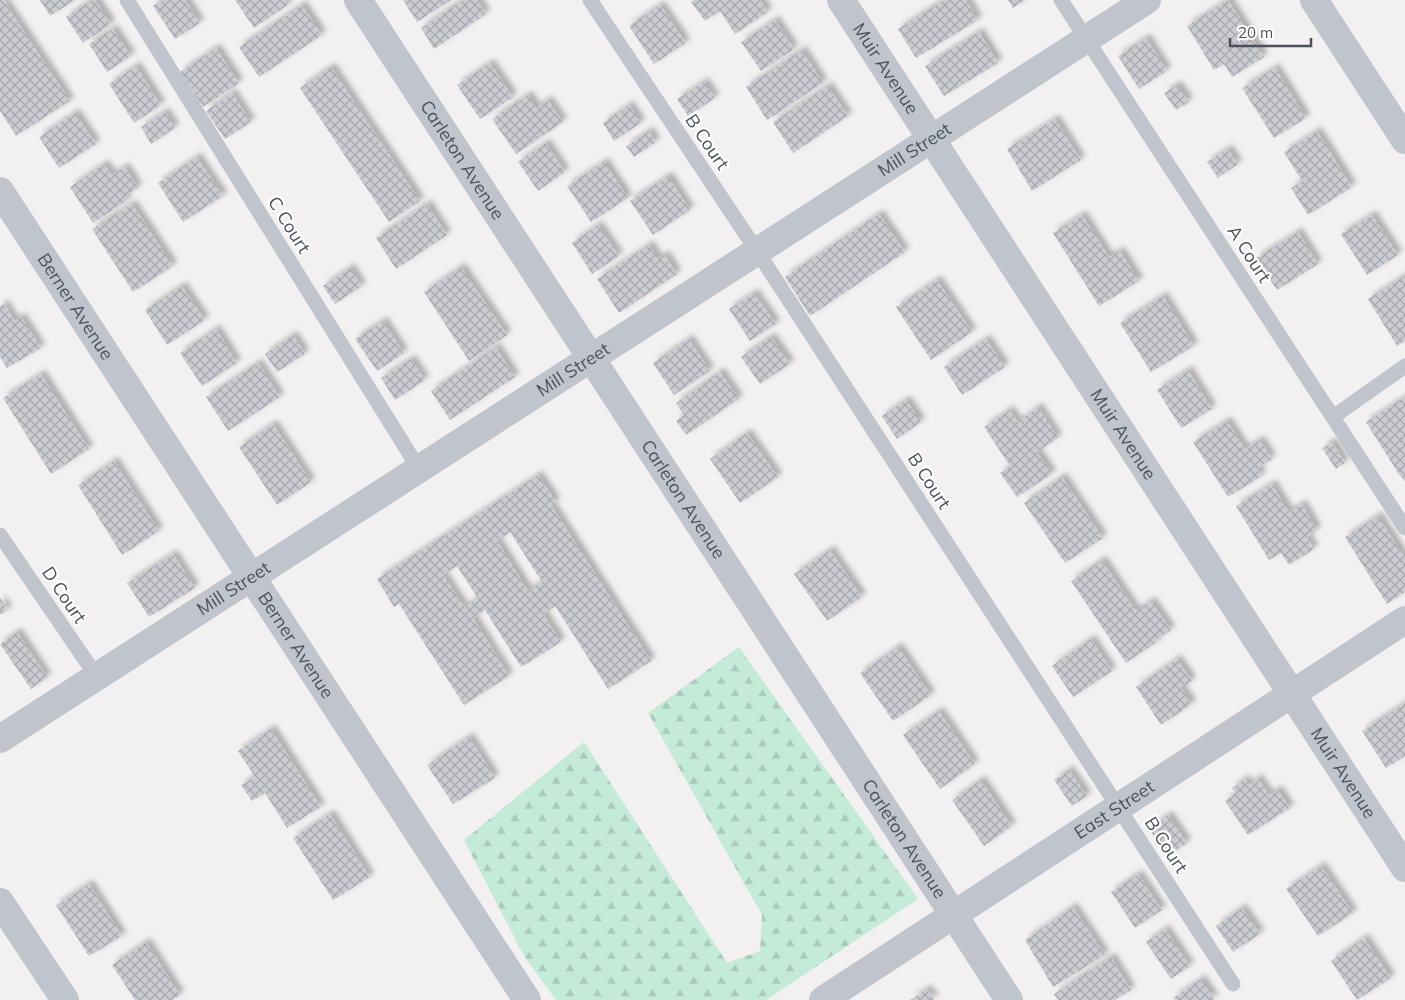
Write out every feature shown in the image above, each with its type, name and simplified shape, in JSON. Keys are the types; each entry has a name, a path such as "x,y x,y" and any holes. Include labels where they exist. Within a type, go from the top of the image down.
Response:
{"street":[{"name":"Carleton Avenue","path":"358,0 1009,1000"},
{"name":"Muir Avenue","path":"841,0 1405,868"},
{"name":"Mill Street","path":"0,739 1147,0"},
{"path":"1314,0 1405,140"},
{"name":"Berner Avenue","path":"0,191 527,1000"},
{"name":"East Street","path":"823,1000 1405,620"},
{"path":"0,902 65,1000"}],"lane":[{"name":"C Court","path":"127,0 419,469"},
{"name":"B Court","path":"590,0 757,251 1233,984"},
{"name":"A Court","path":"1060,0 1405,528"},
{"path":"1332,417 1405,366"},
{"name":"D Court","path":"0,535 97,676"}],"green space":[{"path":"739,647 918,899 766,1000 556,1000 524,956 464,840 584,742 727,963 760,951 762,915 648,713"}],"building":[{"path":"0,0 3,0 70,101 16,136 0,111"},
{"path":"40,0 75,0 50,16"},
{"path":"92,0 95,0 111,24 83,43 66,17"},
{"path":"162,0 185,0 200,23 175,39 153,6"},
{"path":"235,0 285,0 289,4 254,28"},
{"path":"403,0 451,0 417,22"},
{"path":"463,0 477,0 486,14 434,49 421,28"},
{"path":"694,0 760,0 768,12 735,34 720,11 705,21 691,2"},
{"path":"944,0 966,0 978,20 916,58 898,29"},
{"path":"1008,0 1025,0 1013,8"},
{"path":"1228,0 1264,57 1232,77 1224,64 1214,70 1187,26"},
{"path":"302,5 322,35 259,77 239,47"},
{"path":"660,5 686,43 654,64 629,26"},
{"path":"775,20 794,49 761,71 741,42"},
{"path":"113,29 131,56 107,72 89,44"},
{"path":"979,32 998,63 944,96 925,66"},
{"path":"1146,38 1167,71 1139,89 1118,56"},
{"path":"216,48 239,83 203,107 180,72"},
{"path":"802,50 823,83 767,120 746,87"},
{"path":"490,63 513,97 480,119 457,85"},
{"path":"136,66 161,105 134,123 109,84"},
{"path":"331,67 420,201 389,222 300,88"},
{"path":"1275,68 1306,118 1274,138 1242,88"},
{"path":"704,82 715,98 688,116 677,99"},
{"path":"1177,85 1189,102 1176,110 1164,93"},
{"path":"828,86 848,116 793,153 773,122"},
{"path":"232,93 251,122 225,139 206,111"},
{"path":"528,95 536,108 548,100 563,122 516,154 492,119"},
{"path":"629,105 641,123 614,141 603,123"},
{"path":"165,112 175,128 151,144 141,127"},
{"path":"75,113 96,144 59,168 39,137"},
{"path":"1055,119 1081,160 1032,191 1007,149"},
{"path":"649,131 656,142 634,157 626,146"},
{"path":"1317,131 1352,187 1308,215 1291,188 1302,181 1284,152"},
{"path":"546,143 565,172 538,191 518,162"},
{"path":"1228,149 1238,164 1218,178 1207,162"},
{"path":"197,157 223,196 183,222 158,183"},
{"path":"604,162 628,198 591,222 567,186"},
{"path":"104,164 112,175 125,167 138,188 125,196 128,200 93,223 70,187"},
{"path":"668,176 690,210 653,235 630,201"},
{"path":"132,204 173,266 133,292 92,229"},
{"path":"427,204 447,235 396,269 376,238"},
{"path":"879,214 905,252 810,316 785,277"},
{"path":"1082,215 1109,257 1120,251 1139,281 1099,306 1053,233"},
{"path":"1372,215 1398,255 1367,275 1341,234"},
{"path":"598,225 619,256 592,274 572,243"},
{"path":"1298,232 1318,264 1277,290 1256,258"},
{"path":"649,245 658,259 665,255 677,274 619,313 597,279"},
{"path":"461,267 507,335 469,361 424,292"},
{"path":"350,268 362,286 335,304 323,286"},
{"path":"1403,277 1405,281 1405,341 1397,346 1368,299"},
{"path":"937,280 972,332 931,360 896,307"},
{"path":"182,286 205,320 167,345 145,310"},
{"path":"754,293 776,324 750,341 729,309"},
{"path":"1163,296 1194,346 1151,372 1120,323"},
{"path":"4,304 15,321 21,317 41,348 7,368 0,357 0,306"},
{"path":"383,321 404,353 377,371 355,339"},
{"path":"216,329 237,363 202,386 180,353"},
{"path":"293,335 305,354 277,372 265,354"},
{"path":"771,337 790,364 760,384 741,357"},
{"path":"689,339 710,371 674,395 653,363"},
{"path":"986,339 1005,367 962,395 944,367"},
{"path":"496,347 515,377 450,420 431,391"},
{"path":"411,359 425,380 395,400 381,378"},
{"path":"258,363 280,397 228,431 206,397"},
{"path":"1188,370 1212,409 1181,428 1157,390"},
{"path":"720,372 739,399 686,435 676,421 684,415 676,403"},
{"path":"41,374 89,449 51,474 3,398"},
{"path":"1405,397 1405,482 1366,422"},
{"path":"906,400 921,422 897,439 882,416"},
{"path":"1038,407 1058,438 1037,452 1052,474 1017,497 1000,473 1010,466 984,427 1009,410 1018,422"},
{"path":"1227,421 1245,449 1260,440 1272,459 1258,468 1262,476 1228,497 1193,442"},
{"path":"273,424 311,482 277,505 239,447"},
{"path":"747,433 778,477 740,503 710,459"},
{"path":"1332,442 1345,463 1336,469 1322,448"},
{"path":"114,461 159,531 122,555 78,485"},
{"path":"538,475 556,502 551,505 651,661 608,689 555,606 543,614 561,642 521,667 485,610 473,618 509,676 464,705 399,604 394,607 377,579","holes":["510,532 542,582 528,591 497,541","457,566 478,599 464,607 443,575"]},
{"path":"1062,477 1103,538 1065,563 1024,503"},
{"path":"1272,484 1289,512 1302,504 1317,530 1307,537 1314,549 1289,565 1281,553 1269,560 1236,506"},
{"path":"1378,516 1405,559 1405,592 1387,604 1345,537"},
{"path":"830,550 862,597 827,621 794,574"},
{"path":"173,554 195,588 149,617 127,583"},
{"path":"1102,560 1136,611 1151,601 1171,630 1126,663 1071,581"},
{"path":"0,598 8,610 0,615"},
{"path":"17,632 47,677 31,689 0,644"},
{"path":"1091,639 1112,671 1073,697 1052,666"},
{"path":"898,647 931,695 893,721 860,673"},
{"path":"1177,659 1192,681 1181,688 1192,704 1161,725 1136,687"},
{"path":"1405,703 1405,756 1386,768 1362,731"},
{"path":"939,711 975,764 940,789 903,735"},
{"path":"271,729 321,807 287,828 265,793 252,801 241,785 255,777 238,751"},
{"path":"469,737 495,778 453,804 427,765"},
{"path":"1069,770 1087,796 1072,806 1054,780"},
{"path":"1258,778 1269,795 1278,790 1290,808 1248,835 1225,801 1236,793 1232,788 1245,779 1249,785"},
{"path":"981,780 1012,826 984,846 952,800"},
{"path":"330,814 370,877 333,900 293,838"},
{"path":"1168,815 1187,843 1168,856 1149,829"},
{"path":"1321,866 1353,913 1318,936 1286,889"},
{"path":"1138,874 1162,910 1135,928 1111,892"},
{"path":"89,884 122,936 89,956 56,905"},
{"path":"1073,907 1105,955 1053,987 1025,940"},
{"path":"1242,908 1260,934 1233,952 1216,926"},
{"path":"1165,929 1190,966 1171,979 1146,942"},
{"path":"1364,938 1391,978 1357,1000 1331,961"},
{"path":"146,942 180,995 173,1000 135,1000 112,965"},
{"path":"1111,957 1131,990 1115,1000 1058,1000 1054,994"},
{"path":"1201,979 1215,1000 1175,1000 1173,998"},
{"path":"927,989 935,1000 910,1000"}]}
